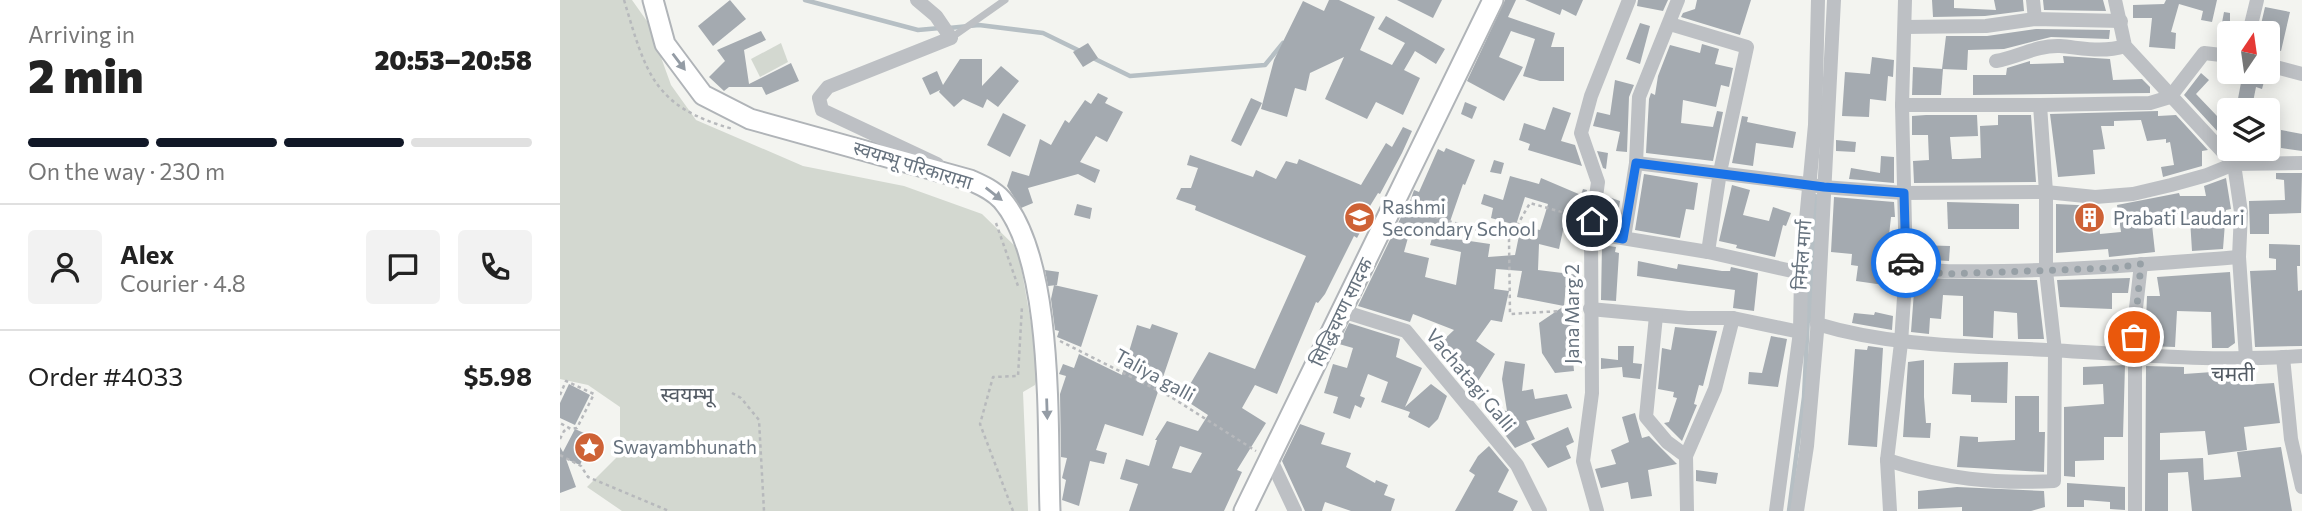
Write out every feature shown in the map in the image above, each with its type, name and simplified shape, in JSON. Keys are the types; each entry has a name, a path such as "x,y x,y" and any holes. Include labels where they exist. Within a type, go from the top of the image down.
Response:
{"main road":[{"name":"स्वयम्भू परिकारामा","path":"653,0 665,44 703,95 750,119 970,180 990,190 1012,214 1037,288 1044,332 1050,511"},
{"name":"सिद्धिचरण सादक","path":"1244,511 1493,0"}],"street":[{"path":"917,0 936,16 951,38 828,87 819,98 822,110 970,180"},
{"name":"Jana Marg 2","path":"1597,511 1583,461 1592,393 1592,227 1598,182 1581,133 1591,96 1629,0"},
{"path":"1623,239 1636,163 1639,97 1678,0"},
{"path":"1776,511 1800,332 1801,273 1815,125 1818,0"},
{"name":"निर्मल मार्ग","path":"1797,511 1807,446 1817,324 1834,0"},
{"path":"1889,511 1887,460 1902,343 1906,267 1902,105 1905,0"},
{"path":"2033,0 2035,19"},
{"path":"2115,0 2125,46 2234,164 2241,212 2239,257 2246,358"},
{"path":"2252,21 2257,0"},
{"path":"1905,27 1986,26 2035,19 2121,21"},
{"path":"1670,24 1747,47 1720,172 1708,252"},
{"path":"1996,61 2059,46 2082,51 2125,46"},
{"path":"1902,105 2150,103 2170,97 2204,53 2217,55"},
{"path":"2280,68 2302,74"},
{"path":"1887,460 1932,474 1974,482 2054,481 2055,351 2046,271 2046,192 2040,105"},
{"path":"1636,163 1824,187 1904,193 2046,192 2095,197 2133,194 2207,176 2234,164 2302,163"},
{"path":"1592,227 1623,239 1708,252 1801,273"},
{"path":"1906,267 1945,274 2046,271 2239,257"},
{"path":"2135,511 2134,356 2141,264"},
{"path":"1590,309 1656,316 1733,318 1800,332"},
{"name":"Vachatagi Galli","path":"1342,311 1406,331 1430,364 1455,389 1517,465 1540,511"},
{"path":"1656,316 1646,416 1667,442 1686,456"},
{"path":"1687,511 1686,456 1716,389 1733,318"},
{"path":"1817,324 1857,336 1902,343 2134,356 2302,356"},
{"path":"2283,357 2291,439 2302,487"},
{"path":"1270,458 1296,511"}],"lane":[{"path":"951,38 1005,0"}],"path":[{"path":"624,0 642,60 661,90 689,115 740,132"},
{"path":"1590,309 1510,314 1509,239 1531,203 1592,227"},
{"path":"1395,204 1509,239"},
{"path":"995,222 1018,286"},
{"path":"1013,511 980,424 993,377 1018,376 1023,299"},
{"name":"Taliya galli","path":"1021,328 1044,332 1171,397 1235,440 1270,458"},
{"path":"560,439 562,431 577,428 594,394 566,381 561,392"},
{"path":"732,393 741,398 759,420 764,511"},
{"path":"560,423 571,429"},
{"path":"560,454 580,466 588,477 670,511"}],"shaded area":[{"path":"560,0 632,0 649,24 671,85 696,120 803,166 904,186 982,214 1018,249 1039,369 1035,385 1023,392 1028,511 622,511 587,487 620,454 620,407 588,385 560,379"},
{"path":"781,43 788,62 760,77 751,59"}],"building":[{"path":"730,0 746,19 713,46 698,26"},
{"path":"1329,0 1339,0 1375,17 1360,50 1392,65 1405,43 1378,29 1386,16 1445,49 1436,64 1415,51 1404,70 1420,78 1403,115 1376,102 1367,119 1325,99 1344,57 1310,73 1306,91 1295,88 1287,117 1261,109 1274,60 1303,1 1324,11"},
{"path":"1397,0 1442,0 1433,18"},
{"path":"1505,0 1516,0 1508,17 1555,33 1551,47 1564,47 1564,81 1540,81 1523,76 1535,39 1511,31 1499,57 1523,67 1504,101 1467,81"},
{"path":"1525,0 1583,0 1576,16 1562,9 1560,15"},
{"path":"1638,0 1668,0 1663,11 1637,6"},
{"path":"1697,0 1751,0 1740,35 1681,17 1683,13 1695,9"},
{"path":"1932,0 1954,0 1954,8 1996,10 1994,0 2023,0 2024,11 1985,16 1933,17"},
{"path":"2043,0 2103,0 2106,11 2044,10"},
{"path":"2166,0 2217,0 2212,22 2201,20 2203,11 2179,4 2171,32 2176,33 2175,49 2149,47 2152,18 2133,18 2133,5 2164,4"},
{"path":"2265,7 2290,12 2281,51 2280,21 2262,21"},
{"path":"2224,12 2230,13 2230,21 2222,21"},
{"path":"1640,23 1650,26 1640,64 1626,59"},
{"path":"2036,29 2110,30 2109,39 2051,37 2004,49 1968,50 1967,70 1942,69 1946,36 1987,36"},
{"path":"761,31 766,40 744,50 749,84 791,63 799,81 766,95 762,87 729,87 724,91 709,77 725,61 717,50"},
{"path":"1088,43 1098,58 1083,67 1073,52"},
{"path":"1702,44 1719,49 1715,64 1733,68 1729,87 1721,85 1716,107 1683,100 1681,123 1713,127 1717,111 1723,112 1713,161 1646,153 1649,99 1651,93 1655,95 1658,76 1670,45 1700,53"},
{"path":"2063,56 2110,59 2113,80 2142,79 2150,87 2150,93 1973,95 1973,75 2006,75 2007,68 2030,61 2030,64 2064,63"},
{"path":"1872,57 1894,60 1893,77 1888,76 1886,101 1870,99 1869,117 1842,116 1845,72 1870,74"},
{"path":"960,59 982,59 982,86 1001,66 1019,81 998,107 987,99 983,108 963,99 954,107 940,90 930,95 922,78 937,71 943,85"},
{"path":"1913,67 1943,69 1941,95 1912,95"},
{"path":"2201,73 2209,80 2196,94 2217,116 2217,131 2184,95"},
{"path":"1615,80 1634,85 1629,97 1627,152 1616,151 1620,132 1593,126 1597,112 1610,115"},
{"path":"2241,84 2263,84 2262,89 2256,87 2254,98 2238,98"},
{"path":"1098,93 1108,98 1105,103 1123,112 1107,142 1096,136 1080,162 1100,170 1095,183 1078,174 1028,188 1033,203 1021,208 1007,186 1012,171 1029,176 1040,139 1051,145 1065,120 1069,123 1085,100 1091,104"},
{"path":"1251,98 1262,103 1241,146 1231,141"},
{"path":"1465,102 1477,107 1472,119 1461,114"},
{"path":"1553,107 1571,113 1561,141 1575,145 1582,166 1528,150 1530,144 1519,140 1524,123 1545,130"},
{"path":"2158,111 2158,116 2176,115 2208,150 2202,151 2202,166 2163,177 2161,167 2174,165 2170,142 2166,143 2166,139 2147,141 2141,120 2114,121 2114,126 2101,126 2105,149 2093,150 2095,174 2058,177 2050,114"},
{"path":"1003,113 1026,125 1010,157 987,145"},
{"path":"1977,115 1978,136 1950,137 1952,159 1960,159 1981,158 1980,126 1998,125 1998,115 2031,115 2036,182 1914,183 1913,161 1929,160 1928,135 1912,135 1912,116"},
{"path":"1742,116 1748,117 1747,122 1796,132 1793,148 1756,143 1753,166 1732,163"},
{"path":"1403,127 1412,131 1380,194 1378,193 1362,219 1366,221 1357,238 1354,236 1325,294 1316,302 1277,394 1255,385 1242,408 1266,423 1237,470 1242,472 1224,511 1129,511 1138,484 1120,479 1126,459 1149,466 1155,440 1167,421 1198,431 1208,415 1182,398 1209,352 1255,369 1306,256 1195,210 1196,206 1176,199 1181,188 1191,188 1198,168 1187,165 1190,155 1253,177 1256,170 1276,179 1286,161 1297,164 1299,159 1361,185 1386,143 1392,147","holes":["1180,446 1202,453 1191,473 1172,468"]},
{"path":"2281,130 2302,134 2302,151 2281,148"},
{"path":"1836,140 1856,142 1855,152 1836,151"},
{"path":"1446,148 1475,160 1465,185 1463,184 1446,233 1457,235 1456,239 1490,244 1488,257 1515,255 1521,226 1540,230 1548,204 1525,197 1516,225 1491,218 1493,208 1481,204 1484,194 1503,200 1510,176 1539,184 1541,178 1581,195 1583,189 1587,190 1584,213 1568,207 1559,249 1539,244 1538,270 1579,275 1578,287 1566,285 1564,306 1517,297 1522,271 1496,269 1494,289 1509,291 1502,322 1491,320 1476,341 1495,354 1478,381 1462,371 1456,376 1449,368 1452,365 1435,348 1454,330 1413,314 1410,322 1358,306 1402,215 1405,216 1414,190 1419,192 1438,149 1444,152","holes":["1411,227 1432,238 1430,245 1461,252 1456,285 1425,277 1429,258 1404,252"]},
{"path":"1597,151 1608,153 1606,169 1603,168"},
{"path":"1881,156 1894,157 1894,183 1849,179 1851,168 1880,173"},
{"path":"1494,160 1504,163 1501,174 1490,172"},
{"path":"2276,173 2302,173 2301,213 2269,214 2269,234 2250,234 2249,201 2285,200 2284,180 2276,179"},
{"path":"1644,174 1698,183 1694,210 1686,209 1680,238 1635,230"},
{"path":"2226,178 2231,209 2226,210 2223,249 2192,251 2190,219 2152,225 2155,252 2109,257 2108,249 2056,253 2056,204 2098,206 2100,234 2121,232 2117,205 2179,193 2180,196 2206,196 2204,186"},
{"path":"1732,185 1750,190 1743,215 1769,221 1773,207 1791,213 1786,226 1783,225 1775,257 1719,241"},
{"path":"1606,196 1620,201 1616,227 1602,225"},
{"path":"1834,197 1894,202 1895,217 1891,217 1885,272 1893,273 1891,286 1856,281 1858,266 1851,265 1852,254 1831,252"},
{"path":"1947,202 2019,204 2019,229 1948,229"},
{"path":"1077,204 1092,208 1090,219 1074,215"},
{"path":"2269,244 2300,245 2300,266 2297,266 2298,291 2302,290 2302,346 2255,347 2250,271 2276,270 2276,259 2269,258"},
{"path":"1602,245 1616,247 1615,252 1619,253 1616,301 1601,300"},
{"path":"1916,245 1950,246 1949,261 1915,259"},
{"path":"1638,261 1677,269 1678,264 1722,271 1730,271 1731,267 1758,273 1754,311 1733,308 1735,290 1637,276"},
{"path":"1045,270 1059,272 1057,285 1048,286"},
{"path":"2230,272 2235,343 2228,348 2212,348 2211,312 2177,311 2175,347 2145,346 2147,296 2160,296 2157,277"},
{"path":"1915,278 2037,280 2044,339 2018,339 2017,313 1994,311 1993,338 1963,336 1963,296 1943,295 1941,319 1930,318 1929,334 1911,332"},
{"path":"2130,278 2128,293 2112,293 2112,309 2060,307 2057,280"},
{"path":"1054,285 1098,295 1081,347 1057,337 1059,331 1055,330 1051,299"},
{"path":"1564,306 1563,318 1578,321 1578,351 1572,350 1574,371 1555,373 1542,353 1539,323"},
{"path":"1875,312 1893,316 1892,330 1852,323 1854,313 1874,315"},
{"path":"1349,323 1400,339 1396,357 1422,368 1405,407 1431,384 1447,396 1438,419 1429,428 1408,417 1410,412 1381,402 1388,382 1368,374 1360,396 1365,398 1361,408 1355,405 1350,419 1333,413 1338,397 1324,393 1333,364 1347,368 1353,348 1339,344"},
{"path":"1152,324 1178,333 1143,436 1105,424 1096,450 1107,453 1104,464 1090,461 1079,506 1062,500 1066,480 1062,478 1067,458 1061,457 1060,394 1066,376 1059,374 1063,364 1074,368 1079,354 1122,375 1137,325 1150,329"},
{"path":"1675,327 1717,331 1703,386 1699,385 1694,404 1697,405 1682,441 1664,423 1669,422 1677,398 1673,397 1674,392 1658,389 1662,348 1671,350"},
{"path":"1771,336 1787,339 1778,387 1748,384 1749,372 1762,373"},
{"path":"1618,346 1634,346 1633,363 1642,364 1640,379 1623,377 1622,367 1601,369 1601,358 1618,360"},
{"path":"1868,346 1883,348 1877,447 1848,445 1855,349 1867,350"},
{"path":"1924,360 1926,423 1931,423 1930,438 1903,437 1908,362"},
{"path":"1505,361 1525,364 1522,391 1533,389 1535,399 1567,394 1572,408 1526,421 1535,439 1515,448 1485,408 1507,411 1502,379"},
{"path":"2008,362 2007,403 1971,402 1971,395 1952,394 1954,363"},
{"path":"2125,365 2123,437 2104,437 2104,460 2075,461 2075,477 2064,476 2064,407 2104,404 2103,384 2083,385 2083,367"},
{"path":"2146,366 2184,367 2184,374 2241,370 2242,385 2274,383 2280,423 2244,427 2247,450 2208,455 2205,431 2160,433 2160,460 2203,458 2204,480 2241,477 2237,452 2281,447 2292,511 2192,511 2188,472 2168,473 2168,511 2145,511"},
{"path":"569,384 590,395 575,425 560,418 560,403"},
{"path":"2015,396 2039,396 2039,432 2045,432 2044,472 1957,467 1960,436 1978,437 1978,442 2015,440"},
{"path":"1635,413 1642,438 1649,436 1677,464 1648,470 1652,496 1631,499 1628,482 1601,488 1595,469 1616,464 1611,450 1629,442 1622,417"},
{"path":"1300,424 1325,433 1321,444 1351,453 1346,467 1375,483 1376,480 1388,485 1384,495 1395,499 1391,511 1351,511 1325,502 1322,511 1305,511 1282,461"},
{"path":"1568,427 1574,442 1566,446 1571,458 1548,468 1531,444"},
{"path":"575,429 593,437 580,465 566,459 576,487 560,493 560,447 563,452"},
{"path":"1489,446 1509,470 1498,492 1518,501 1513,511 1455,511 1475,475 1469,471 1478,456"},
{"path":"1696,470 1718,473 1716,484 1696,481"},
{"path":"2067,483 2125,487 2125,510 2110,509 2110,502 2084,500 2084,507 2067,507"},
{"path":"1957,487 2044,491 2045,507 2031,511 1962,511 1962,507 1918,509 1918,491"}],"waterway":[{"path":"805,0 918,30 940,28"},
{"path":"949,28 979,25 1043,33 1082,52"},
{"path":"1093,58 1130,76 1265,65 1283,43"},
{"path":"1808,316 1813,200"},
{"path":"1789,511 1804,397 1808,316"}],"way so far":[{"path":"1906,263 1906,267 1945,274 2115,268 2141,264 2134,337"}],"place":[{"name":"Rashmi Secondary School","path":"1359,218"},
{"name":"Prabati Laudari","path":"2090,218"},
{"name":"Swayambhunath","path":"590,447"}],"district":[{"name":"चमती","path":"2233,374"},
{"name":"स्वयम्भू","path":"687,395"}],"route":[{"path":"1592,221 1591,233 1623,239 1636,163 1824,187 1904,193 1906,263"}]}
